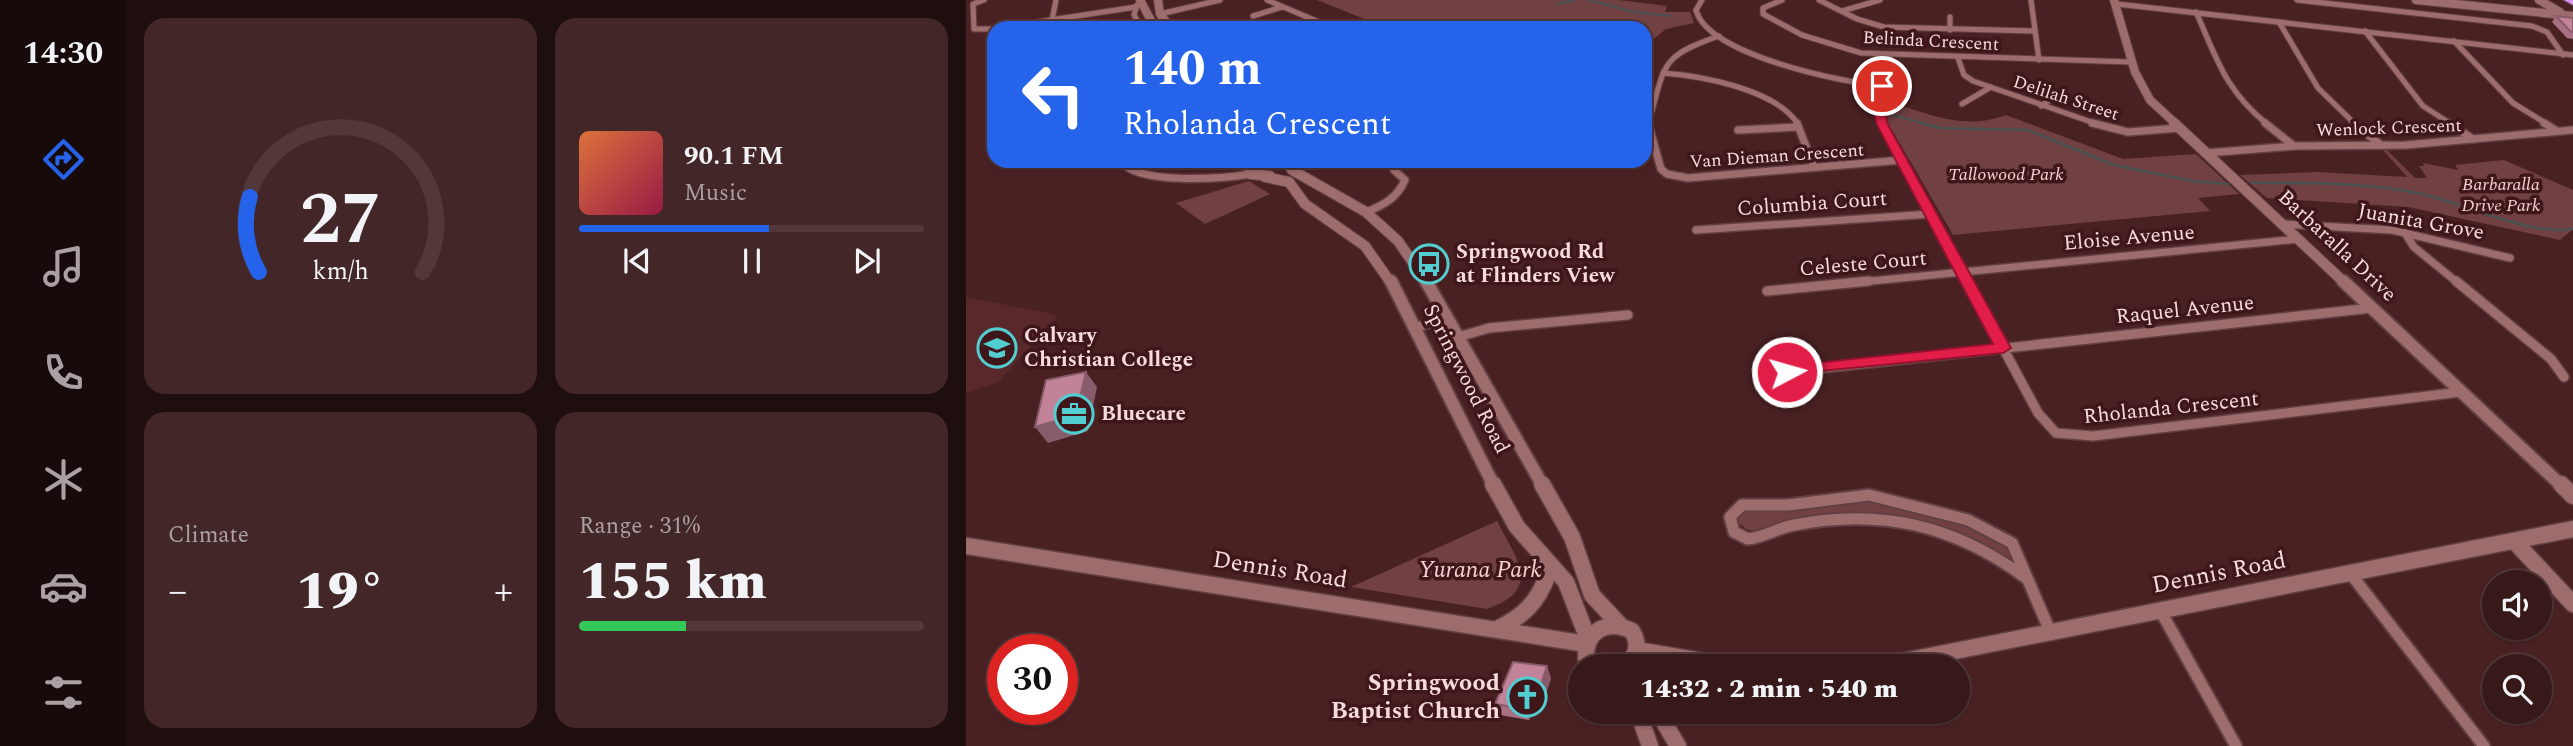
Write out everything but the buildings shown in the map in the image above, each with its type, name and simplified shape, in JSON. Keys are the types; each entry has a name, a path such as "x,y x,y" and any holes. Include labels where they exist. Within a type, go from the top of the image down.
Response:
{"street":[{"path":"983,0 973,4 974,29 987,28"},
{"path":"1052,20 1056,0"},
{"path":"1158,0 1160,14 1166,21"},
{"path":"1160,14 1220,0"},
{"path":"1267,0 1317,21"},
{"path":"1702,0 1696,15 1702,23 1719,36 1785,68 1847,82 1882,86"},
{"name":"Belinda Crescent","path":"1782,0 1763,8 1763,15 1822,42 1861,53 2131,62"},
{"path":"1819,0 1842,12 1884,27 2035,31"},
{"path":"1842,12 1880,0"},
{"path":"2031,0 2039,60"},
{"path":"2297,0 2537,27 2547,32 2563,54"},
{"path":"2416,0 2572,15"},
{"path":"2428,0 2474,6"},
{"path":"2539,0 2572,15"},
{"path":"2116,2 2573,56"},
{"name":"Barbaralla Drive","path":"2116,2 2131,62 2150,100 2573,496"},
{"path":"2441,3 2448,16"},
{"path":"2539,13 2551,11 2550,3"},
{"path":"1253,16 1282,6"},
{"path":"1045,21 1137,7 1150,21"},
{"path":"2196,12 2224,78 2234,92 2256,116 2294,146"},
{"path":"1950,17 1950,30"},
{"path":"2279,22 2329,101 2382,145"},
{"path":"2365,31 2423,106 2473,139"},
{"name":"Van Dieman Crescent","path":"1652,109 1667,62 1674,54 1719,36"},
{"path":"2454,41 2513,103 2558,132"},
{"name":"Rholanda Crescent","path":"1890,56 1882,86 1880,117 2003,348 2047,426 2056,433 2073,436 2461,392"},
{"name":"Delilah Street","path":"1958,58 1964,75 2041,106 2110,129 2128,132 2180,128"},
{"path":"1663,73 1690,74 1770,101 1785,110 1798,127 1814,167"},
{"path":"1962,104 1991,87"},
{"path":"2041,106 2063,92"},
{"path":"1738,130 1798,127"},
{"name":"Wenlock Crescent","path":"2206,153 2294,146 2382,145 2573,130"},
{"name":"Van Dieman Crescent","path":"1652,141 1661,169 1667,174 1688,178 1902,160"},
{"path":"1128,168 1138,172 1209,179 1249,168"},
{"name":"Springwood Road","path":"1249,168 1265,177 1289,182 1305,204 1365,246 1388,276 1510,517 1520,533 1537,548 1572,591 1587,642"},
{"path":"1265,177 1278,174 1283,168"},
{"name":"Springwood Road","path":"1294,168 1314,184 1366,212 1398,241 1458,337 1572,537 1592,597 1603,613 1636,636 1633,654"},
{"path":"1366,212 1390,202 1401,190 1405,180 1394,170"},
{"name":"Columbia Court","path":"1696,230 1837,218 1931,214"},
{"name":"Juanita Grove","path":"2283,224 2405,233 2510,258"},
{"path":"2405,233 2414,247 2551,359 2564,377"},
{"name":"Eloise Avenue","path":"1962,272 2299,239"},
{"name":"Celeste Court","path":"1767,291 1962,272"},
{"name":"Raquel Avenue","path":"1787,372 2372,307"},
{"path":"1458,337 1489,328 1628,315"},
{"path":"1415,328 1446,317"},
{"path":"2026,578 2002,558 1975,546 1892,520 1860,517 1795,525 1748,539 1734,533 1730,527 1730,517 1742,505 1788,505 1869,495 1968,520 2006,538 2020,558 2050,631"},
{"name":"Dennis Road","path":"1938,654 2573,529"},
{"path":"2514,541 2573,604"},
{"name":"Dennis Road","path":"966,545 1587,642"},
{"path":"1497,629 1523,617 1543,589 1548,574 1537,548"},
{"path":"2349,572 2484,746"},
{"path":"2160,609 2236,746"},
{"path":"1586,654 1587,642 1604,626 1619,624"},
{"path":"1642,724 1650,746"},
{"path":"1665,724 1678,746"}],"shaded area":[{"name":"Calvary Christian College","path":"966,297 1058,315 999,382 966,393"}],"green space":[{"path":"1317,0 1619,0 1667,6 1665,12 1690,12 1694,23 1666,29 1652,40 1652,21 1370,21"},
{"name":"Tallowood Park","path":"1888,101 1961,121 1991,120 2006,115 2123,159 2196,154 2239,194 2198,198 2210,211 1953,235 1887,121"},
{"name":"Barbaralla Drive Park","path":"2383,150 2387,150 2415,178 2427,178 2419,166 2424,166 2423,163 2458,170 2455,165 2504,160 2573,190 2573,229 2560,240 2408,207 2267,198 2240,175 2318,172 2407,177"},
{"path":"1249,181 1270,194 1205,224 1176,203"},
{"path":"1858,500 1917,509 1954,521 2009,546 2013,559 1949,532 1875,513 1776,523 1756,531 1746,529 1735,520 1739,510"},
{"name":"Yurana Park","path":"1497,521 1517,561 1520,583 1515,592 1504,601 1487,609 1351,587"}],"waterway":[{"path":"1556,4 1575,0"},
{"path":"1588,0 1634,12 1671,16"},
{"path":"1892,115 1927,124"},
{"path":"1920,123 1940,128 2028,130 2114,165 2192,181 2228,184"},
{"path":"2251,183 2372,186 2431,196 2536,228 2573,229"}],"place":[{"name":"Springwood Rd at Flinders View","path":"1429,264"},
{"name":"Calvary Christian College","path":"997,348"},
{"name":"Bluecare","path":"1074,414"},
{"name":"Springwood Baptist Church","path":"1527,697"}],"route":[{"path":"1787,372 2003,348 1882,125 1879,109 1882,86"}]}
